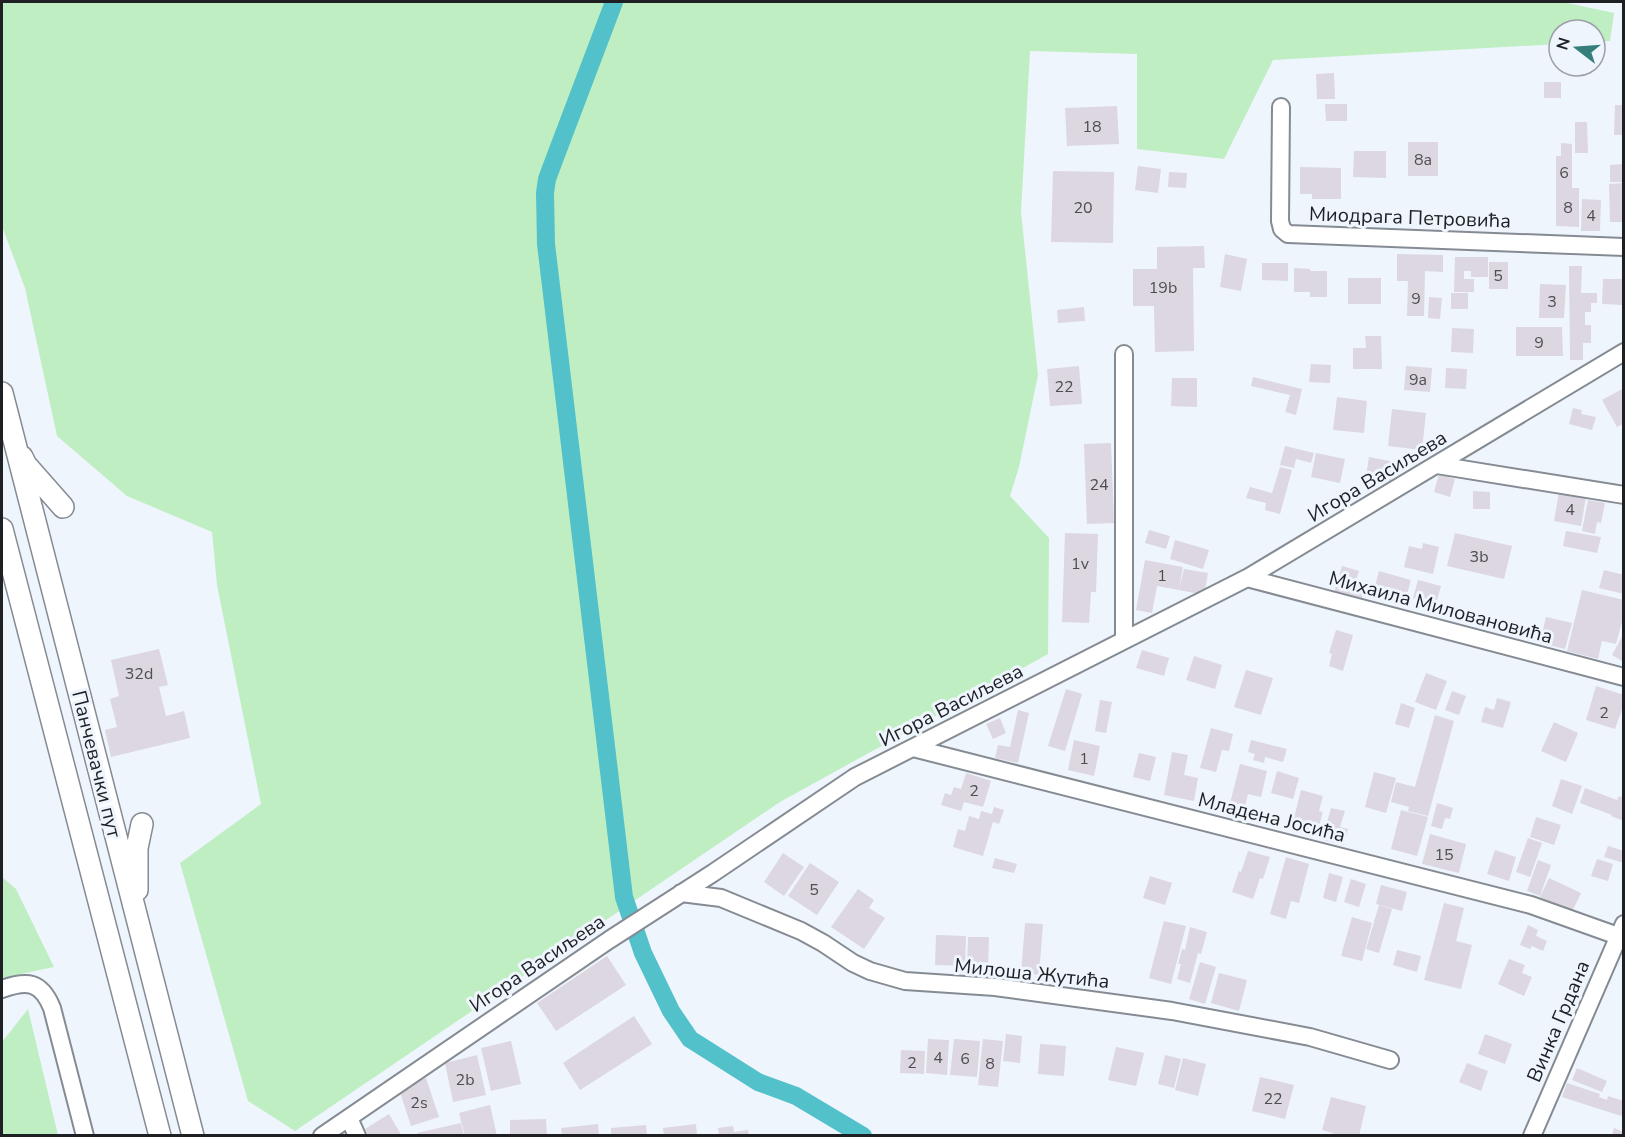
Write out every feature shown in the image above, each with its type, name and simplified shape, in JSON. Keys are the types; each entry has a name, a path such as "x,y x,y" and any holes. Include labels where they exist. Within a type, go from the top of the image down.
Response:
{"main road":[{"name":"Панчевачки пут","path":"2,393 193,1136"},
{"path":"12,438 26,465 63,507"},
{"name":"Панчевачки пут","path":"2,529 160,1136"},
{"path":"142,824 137,848 136,879 142,938"}],"street":[{"name":"Миодрага Петровића","path":"1281,107 1280,221 1282,229 1288,234 1623,247"},
{"name":"Игора Васиљева","path":"322,1136 617,934 713,873 855,777 1247,578 1623,352"},
{"path":"1124,354 1124,640"},
{"path":"1437,465 1623,495"},
{"name":"Михаила Миловановића","path":"1247,578 1623,677"},
{"name":"Младена Јосића","path":"913,748 1531,905 1621,930"},
{"name":"Милоша Жутића","path":"681,892 721,898 801,931 870,971 905,981 995,987 1172,1011 1310,1037 1390,1060"},
{"name":"Винка Грдана","path":"1532,1136 1621,930"},
{"path":"2,989 18,983 30,984 40,988 48,997 86,1136"},
{"path":"349,1118 357,1136"}],"green space":[{"path":"2,2 1563,2 1614,13 1610,41 1607,41 1607,18 1547,18 1547,45 1273,60 1224,159 1137,149 1137,54 1030,51 1021,212 1038,375 1019,467 1010,496 1049,538 1048,654 780,802 295,1131 248,1101 180,863 261,804 217,585 212,532 127,496 57,436 25,288 2,226"},
{"path":"2,877 16,889 54,967 2,978"},
{"path":"28,1009 58,1135 2,1135 2,1042"}],"building":[{"path":"1334,73 1335,99 1317,99 1316,74"},
{"path":"1544,82 1561,82 1561,98 1544,98"},
{"path":"1325,104 1347,104 1347,121 1326,121"},
{"path":"1615,105 1624,105 1624,135 1614,135"},
{"path":"1117,106 1119,144 1067,146 1065,108"},
{"path":"1575,122 1587,122 1588,153 1575,153"},
{"path":"1408,142 1438,142 1438,176 1408,176"},
{"path":"1561,143 1572,144 1572,188 1579,188 1579,227 1556,226 1556,156 1561,156"},
{"path":"1354,151 1386,151 1386,178 1353,177"},
{"path":"1624,164 1624,182 1610,182 1610,165"},
{"path":"1138,166 1161,169 1158,193 1135,190"},
{"path":"1300,167 1341,168 1341,199 1312,199 1312,194 1300,194"},
{"path":"1053,171 1114,172 1113,243 1051,242"},
{"path":"1169,172 1187,173 1186,188 1168,187"},
{"path":"1624,183 1624,222 1610,222 1609,184"},
{"path":"1582,199 1601,200 1600,231 1581,231"},
{"path":"1204,246 1205,268 1193,268 1194,351 1155,352 1154,306 1133,306 1133,269 1157,269 1157,247"},
{"path":"1225,254 1247,259 1241,291 1220,287"},
{"path":"1397,254 1443,255 1443,272 1425,271 1424,316 1407,316 1408,281 1397,281"},
{"path":"1455,257 1488,257 1488,277 1471,277 1471,271 1464,271 1464,279 1474,279 1474,292 1454,292"},
{"path":"1489,262 1508,262 1508,289 1489,289"},
{"path":"1262,263 1288,263 1288,281 1262,280"},
{"path":"1569,266 1582,266 1581,293 1597,293 1597,303 1591,303 1591,312 1585,312 1585,325 1591,325 1591,343 1583,343 1583,360 1570,360"},
{"path":"1294,268 1327,271 1327,297 1310,297 1310,292 1294,292"},
{"path":"1348,278 1381,278 1381,304 1348,304"},
{"path":"1603,279 1624,279 1624,305 1602,304"},
{"path":"1540,284 1566,285 1564,318 1539,318"},
{"path":"1451,293 1468,293 1468,309 1451,309"},
{"path":"1429,297 1442,298 1440,319 1428,318"},
{"path":"1084,307 1085,321 1058,323 1057,310"},
{"path":"1516,327 1562,327 1563,356 1516,356"},
{"path":"1452,328 1474,329 1473,353 1451,352"},
{"path":"1365,336 1381,336 1382,369 1353,369 1353,348 1366,348"},
{"path":"1311,364 1331,365 1330,383 1309,382"},
{"path":"1079,366 1082,404 1050,406 1047,369"},
{"path":"1406,366 1432,368 1430,392 1404,390"},
{"path":"1446,368 1467,369 1466,389 1445,388"},
{"path":"1253,377 1302,389 1296,415 1285,412 1290,395 1251,386"},
{"path":"1172,378 1197,378 1197,407 1171,406"},
{"path":"1624,388 1624,423 1617,427 1602,400"},
{"path":"1337,397 1367,401 1364,433 1333,430"},
{"path":"1573,408 1582,410 1581,414 1596,417 1592,430 1569,424"},
{"path":"1392,409 1426,413 1422,450 1388,446"},
{"path":"1111,443 1114,523 1087,524 1084,444"},
{"path":"1285,446 1314,453 1311,463 1296,459 1294,468 1280,465"},
{"path":"1316,453 1345,459 1340,483 1311,477"},
{"path":"1369,457 1395,462 1391,481 1366,476"},
{"path":"1280,467 1292,470 1280,514 1265,510 1266,503 1246,498 1250,487 1272,493"},
{"path":"1439,474 1455,479 1450,497 1434,492"},
{"path":"1473,491 1490,492 1490,509 1473,509"},
{"path":"1559,492 1586,497 1581,526 1554,521"},
{"path":"1588,500 1605,503 1601,523 1597,522 1595,534 1582,531"},
{"path":"1149,530 1170,536 1166,549 1145,543"},
{"path":"1566,531 1601,537 1597,553 1563,546"},
{"path":"1065,533 1098,534 1096,592 1091,592 1089,623 1062,622"},
{"path":"1455,533 1512,546 1504,579 1447,566"},
{"path":"1175,540 1209,550 1203,569 1170,559"},
{"path":"1423,543 1439,547 1433,574 1404,567 1409,546 1422,549"},
{"path":"1145,560 1183,567 1179,590 1157,586 1152,613 1136,610"},
{"path":"1342,566 1359,571 1356,580 1366,583 1361,601 1334,593"},
{"path":"1184,569 1208,573 1204,595 1179,590"},
{"path":"1604,570 1624,575 1624,594 1599,588"},
{"path":"1379,571 1411,580 1405,601 1373,593"},
{"path":"1418,580 1441,586 1434,611 1424,608 1425,601 1413,598"},
{"path":"1582,590 1624,600 1624,614 1616,644 1602,641 1598,659 1567,651"},
{"path":"1546,617 1572,623 1565,649 1540,643"},
{"path":"1336,630 1353,635 1343,671 1329,666 1332,654 1329,653"},
{"path":"1624,633 1624,662 1612,655"},
{"path":"159,649 168,685 159,687 166,716 184,711 190,738 111,757 105,730 117,727 110,699 119,696 111,660"},
{"path":"1142,650 1169,658 1164,676 1136,668"},
{"path":"1194,656 1222,665 1215,689 1186,680"},
{"path":"1246,670 1273,678 1261,715 1234,707"},
{"path":"1426,673 1447,681 1436,710 1415,702"},
{"path":"1596,686 1624,695 1624,704 1615,729 1586,720"},
{"path":"1066,689 1082,694 1065,751 1048,746"},
{"path":"1452,691 1466,696 1459,715 1445,710"},
{"path":"1497,698 1511,702 1503,728 1481,722 1485,707 1494,710"},
{"path":"1100,700 1112,702 1106,733 1095,731"},
{"path":"1401,703 1415,708 1409,728 1395,724"},
{"path":"1018,710 1029,713 1018,763 995,758 998,745 1010,747"},
{"path":"1435,715 1454,721 1428,816 1408,811 1409,807 1391,802 1396,782 1415,787"},
{"path":"1000,718 1006,733 993,739 986,724"},
{"path":"1554,722 1578,733 1566,762 1541,751"},
{"path":"1211,728 1233,734 1229,751 1222,750 1216,772 1200,768"},
{"path":"1074,740 1100,746 1094,776 1068,770"},
{"path":"1251,740 1287,749 1283,762 1265,757 1264,763 1253,760 1255,754 1248,752"},
{"path":"1172,752 1188,755 1184,775 1198,778 1194,801 1164,795"},
{"path":"1139,753 1156,757 1150,781 1133,777"},
{"path":"1240,764 1267,771 1261,797 1248,794 1244,811 1229,807"},
{"path":"1277,771 1299,778 1293,799 1271,793"},
{"path":"1374,772 1396,778 1386,813 1365,807"},
{"path":"966,773 991,781 983,807 964,802 961,811 941,805 945,793 951,795 954,787 961,789"},
{"path":"1561,779 1582,786 1572,814 1552,806"},
{"path":"1585,788 1617,800 1619,796 1624,798 1624,821 1580,803"},
{"path":"1301,790 1323,796 1319,811 1323,812 1317,833 1292,826"},
{"path":"1437,803 1453,808 1450,819 1445,818 1442,829 1431,826"},
{"path":"994,807 1004,810 999,824 993,822 983,856 953,847 958,829 965,831 969,816 979,819 981,811 992,814"},
{"path":"1331,808 1345,811 1340,827 1348,829 1344,845 1322,840"},
{"path":"1401,810 1428,817 1417,856 1391,849"},
{"path":"1536,817 1561,825 1554,845 1530,837"},
{"path":"1430,834 1466,844 1459,873 1422,864"},
{"path":"1528,838 1542,843 1530,877 1516,872"},
{"path":"1608,846 1624,851 1624,863 1604,857"},
{"path":"1495,850 1516,857 1509,881 1487,874"},
{"path":"1248,851 1270,857 1253,899 1232,892"},
{"path":"783,853 804,867 784,896 764,882"},
{"path":"1286,857 1309,864 1299,903 1291,901 1286,919 1270,914"},
{"path":"995,858 1017,864 1014,873 992,868"},
{"path":"1597,859 1613,864 1608,881 1591,876"},
{"path":"1538,860 1551,865 1540,896 1527,891"},
{"path":"810,863 839,882 817,915 788,896"},
{"path":"1329,873 1343,877 1336,902 1323,898"},
{"path":"1150,876 1172,883 1165,905 1143,898"},
{"path":"1549,878 1581,893 1572,912 1540,897"},
{"path":"1351,879 1366,884 1359,907 1344,902"},
{"path":"1381,885 1407,892 1402,911 1376,904"},
{"path":"858,889 874,900 869,908 885,918 864,949 831,927"},
{"path":"1444,903 1464,908 1456,941 1472,945 1461,989 1424,980"},
{"path":"1379,905 1392,909 1379,953 1366,949"},
{"path":"1352,917 1372,923 1362,961 1341,956"},
{"path":"1164,921 1186,926 1171,984 1149,978"},
{"path":"1025,923 1043,924 1039,975 1021,973"},
{"path":"1528,925 1538,930 1536,936 1547,941 1543,951 1532,946 1530,949 1520,945"},
{"path":"1190,927 1207,932 1201,954 1198,953 1190,983 1177,979 1181,964 1178,964 1182,949 1185,950"},
{"path":"936,935 966,936 965,966 935,965"},
{"path":"968,937 989,937 988,971 967,970"},
{"path":"1397,950 1421,956 1417,972 1393,965"},
{"path":"607,956 626,985 556,1031 537,1003"},
{"path":"1509,959 1525,965 1522,973 1532,977 1524,996 1498,984"},
{"path":"1200,962 1216,967 1205,1004 1189,999"},
{"path":"1219,973 1247,980 1239,1011 1211,1003"},
{"path":"634,1016 652,1044 580,1090 563,1063"},
{"path":"1006,1034 1022,1036 1020,1063 1003,1061"},
{"path":"1485,1034 1512,1044 1505,1064 1478,1054"},
{"path":"928,1039 949,1040 947,1075 926,1073"},
{"path":"954,1039 980,1041 977,1077 950,1075"},
{"path":"983,1039 1003,1041 998,1087 978,1085"},
{"path":"511,1041 521,1084 491,1091 481,1048"},
{"path":"1040,1044 1066,1046 1064,1076 1038,1074"},
{"path":"1116,1047 1144,1053 1136,1086 1108,1080"},
{"path":"901,1050 925,1051 924,1074 900,1073"},
{"path":"477,1055 486,1095 453,1102 445,1063"},
{"path":"1165,1055 1181,1059 1174,1088 1158,1084"},
{"path":"1183,1058 1206,1064 1198,1096 1175,1090"},
{"path":"1467,1063 1488,1071 1481,1091 1459,1082"},
{"path":"1577,1068 1607,1081 1602,1092 1572,1080"},
{"path":"1260,1077 1294,1085 1285,1119 1252,1111"},
{"path":"426,1078 439,1117 411,1126 398,1086"},
{"path":"1567,1083 1600,1094 1599,1097 1607,1100 1608,1096 1624,1101 1621,1116 1562,1097"},
{"path":"1331,1097 1366,1106 1359,1136 1342,1136 1322,1130"},
{"path":"490,1105 497,1136 465,1136 459,1113"},
{"path":"389,1114 402,1136 369,1136 365,1129"},
{"path":"546,1119 547,1136 510,1136 510,1120"},
{"path":"461,1123 464,1136 418,1136 417,1133"},
{"path":"598,1124 599,1136 562,1136 561,1128"},
{"path":"696,1124 697,1136 664,1136 663,1128"},
{"path":"646,1125 647,1136 611,1136 611,1128"},
{"path":"733,1126 734,1132 748,1130 749,1136 719,1136 718,1128"},
{"path":"1614,1128 1624,1132 1624,1136 1612,1136"}],"waterway":[{"path":"614,2 547,179 545,193 546,244 624,897 643,953 671,1011 690,1039 758,1082 796,1096 863,1136"}]}
